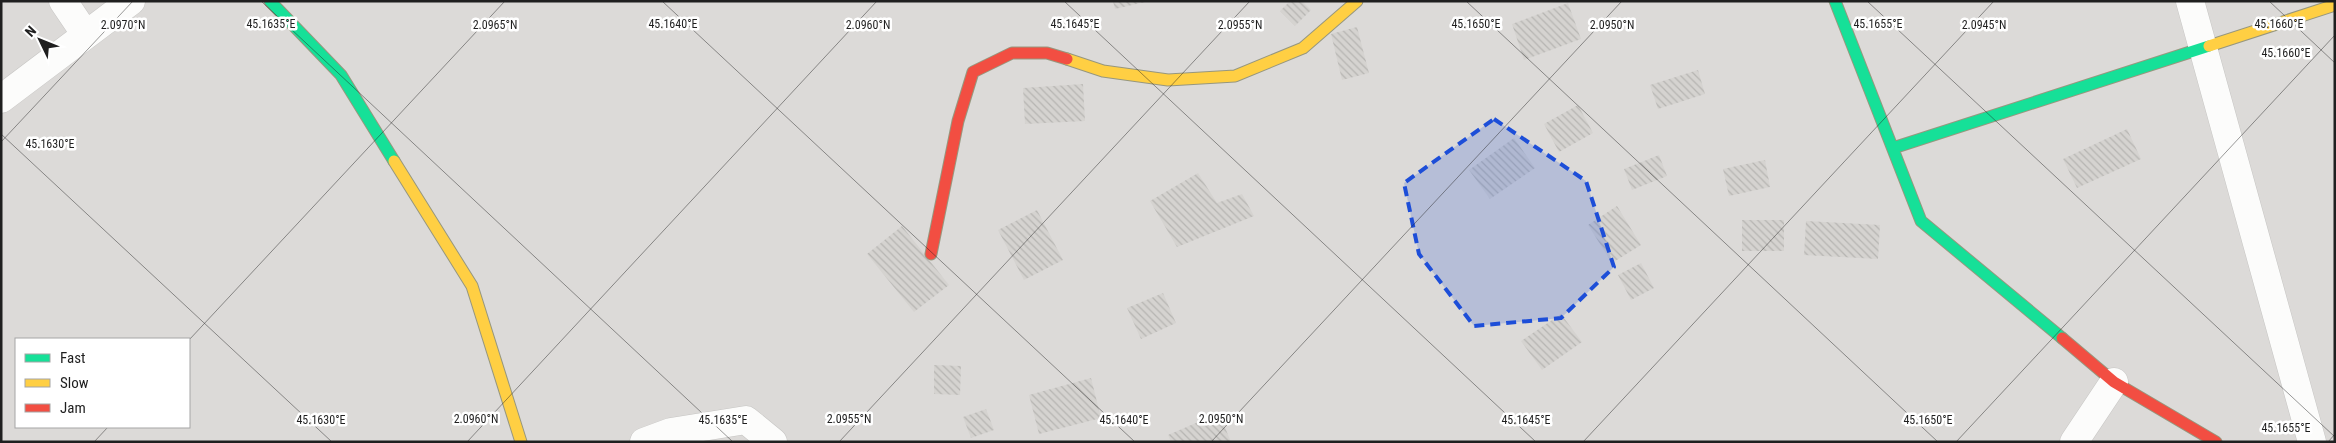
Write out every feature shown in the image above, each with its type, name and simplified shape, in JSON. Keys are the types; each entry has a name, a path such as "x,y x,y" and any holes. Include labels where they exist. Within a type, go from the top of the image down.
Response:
{"street":[{"path":"63,1 86,34"},
{"path":"1,99 131,1"},
{"path":"270,1 340,75 472,286 521,442"},
{"path":"931,254 958,121 973,72 1012,53 1046,53 1103,71 1168,80 1235,76 1303,48 1357,1"},
{"path":"1835,1 1921,221 2114,382 2216,442"},
{"path":"2190,1 2312,442"},
{"path":"1893,148 2335,6"},
{"path":"2074,442 2114,382"},
{"path":"644,442 672,432 746,420 773,442"}],"highlighted area":[{"path":"1494,119 1586,181 1614,267 1561,318 1474,326 1419,254 1404,183"}],"shaded area":[{"path":"1,1 2335,1 2335,442 1,442"}],"building":[{"path":"1113,1 1144,1 1145,2 1115,9"},
{"path":"1290,1 1302,1 1311,10 1295,26 1280,11"},
{"path":"1568,3 1581,39 1524,60 1512,24"},
{"path":"1357,27 1369,73 1342,80 1331,34"},
{"path":"1698,70 1705,94 1658,109 1650,85"},
{"path":"1083,84 1085,121 1025,124 1023,88"},
{"path":"1578,105 1593,133 1559,152 1544,124"},
{"path":"2127,129 2141,159 2077,188 2063,159"},
{"path":"1514,138 1535,168 1490,199 1469,170"},
{"path":"1659,155 1667,176 1632,190 1624,169"},
{"path":"1765,160 1770,187 1729,196 1723,169"},
{"path":"1198,173 1217,203 1242,194 1254,216 1177,247 1150,201"},
{"path":"1617,206 1641,245 1612,263 1588,225"},
{"path":"1037,210 1063,260 1024,280 998,230"},
{"path":"1742,220 1784,220 1784,251 1742,251"},
{"path":"1806,221 1880,225 1878,259 1804,255"},
{"path":"902,226 949,285 914,312 867,254"},
{"path":"1641,263 1654,288 1631,300 1618,275"},
{"path":"1163,293 1176,323 1141,339 1127,308"},
{"path":"1561,314 1582,342 1542,370 1521,341"},
{"path":"934,365 961,366 960,395 934,394"},
{"path":"1091,378 1101,418 1039,434 1029,395"},
{"path":"986,409 994,430 971,438 963,417"},
{"path":"1219,413 1231,442 1171,442 1168,435"}],"traffic: fast":[{"path":"270,1 341,75 394,161"},
{"path":"1835,1 1921,221 2062,338"},
{"path":"1893,148 2209,46"}],"traffic: slow":[{"path":"1067,59 1103,71 1168,80 1235,76 1303,48 1357,1"},
{"path":"2209,46 2335,5"},
{"path":"394,161 472,286 521,442"}],"traffic: jam":[{"path":"931,254 958,121 973,72 1012,53 1047,53 1067,59"},
{"path":"2062,338 2114,382 2216,442"}]}
